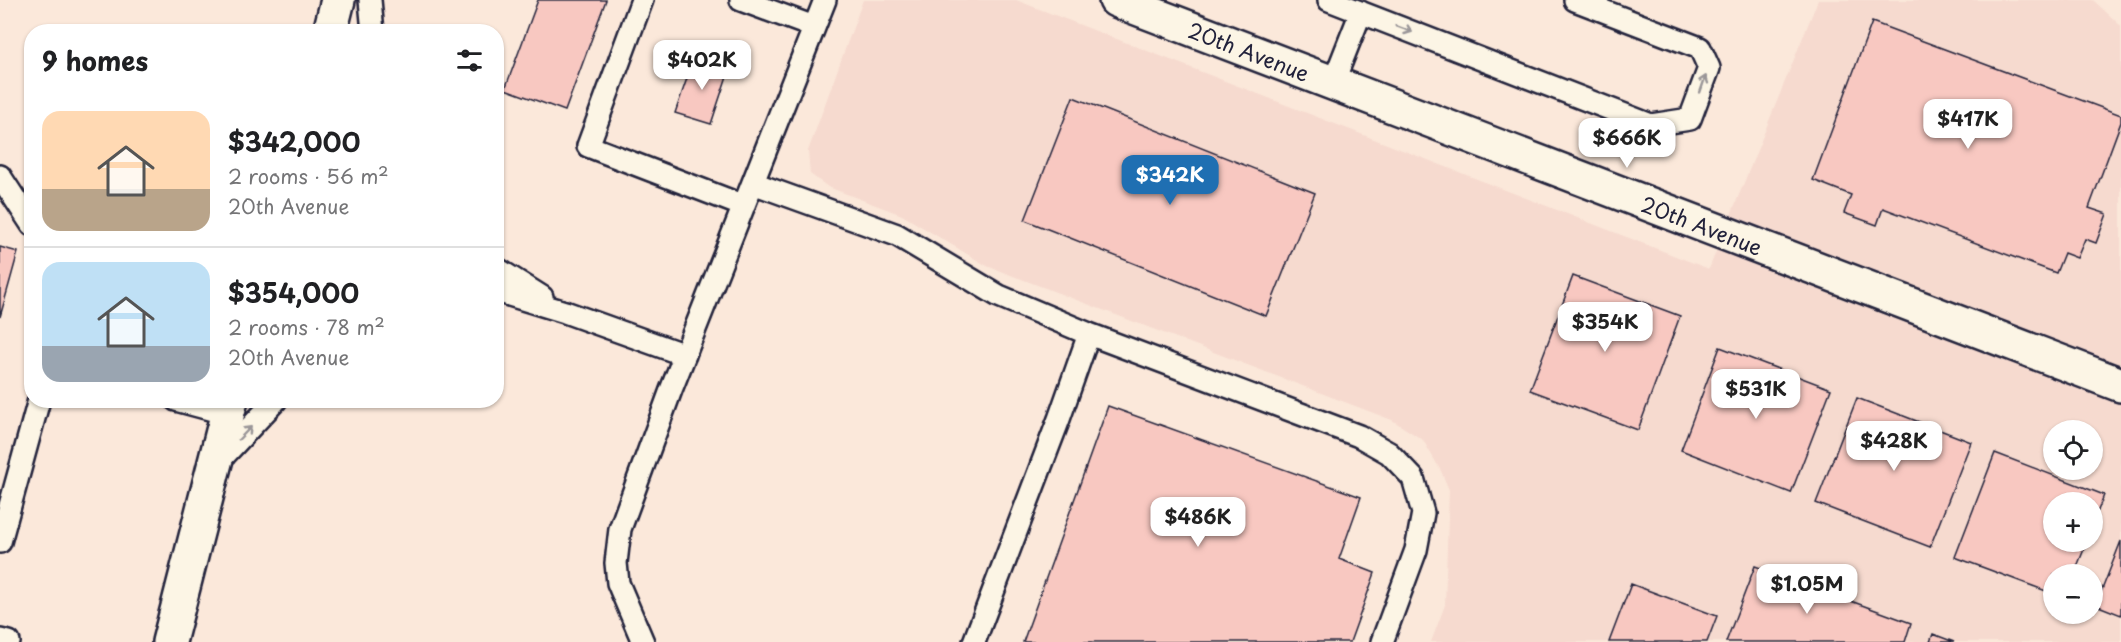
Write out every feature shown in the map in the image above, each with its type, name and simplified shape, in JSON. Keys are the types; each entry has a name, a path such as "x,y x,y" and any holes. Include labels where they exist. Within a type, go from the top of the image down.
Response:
{"street":[{"path":"332,24 338,0"},
{"name":"20th Avenue","path":"1116,0 2121,386"},
{"path":"169,642 229,408"}],"lane":[{"path":"370,0 372,24"},
{"path":"642,0 588,146 744,207"},
{"path":"741,0 814,27"},
{"path":"643,642 618,583 616,563 620,529 685,355 825,0"},
{"path":"1329,0 1650,124 1690,119 1709,68 1700,48 1575,0"},
{"path":"1333,83 1361,12"},
{"path":"1,179 24,213"},
{"path":"753,183 897,235 999,296 1089,334 1359,436 1389,453 1413,478 1423,513 1416,550 1382,642"},
{"path":"504,273 565,312"},
{"path":"504,293 565,312 685,355"},
{"path":"504,304 565,312"},
{"path":"974,642 1089,334"},
{"path":"0,542 37,408"},
{"path":"213,466 268,408"},
{"path":"0,640 9,642"}],"shaded area":[{"path":"863,0 1016,0 1709,269 1818,0 2093,0 2121,26 2121,642 1431,642 1445,605 1449,490 1423,440 1392,420 987,266 902,215 828,187 810,174 808,151"}],"building":[{"path":"538,0 606,0 565,111 505,89"},
{"path":"1872,22 2121,115 2121,122 2089,208 2107,214 2096,243 2085,239 2077,258 2064,253 2056,273 1883,208 1877,225 1844,213 1851,195 1813,180"},
{"path":"694,58 729,70 711,124 675,113"},
{"path":"1073,97 1315,193 1266,316 1025,220"},
{"path":"0,247 18,252 0,317"},
{"path":"1573,276 1680,316 1638,430 1530,390"},
{"path":"1720,347 1831,389 1791,493 1681,450"},
{"path":"1857,398 1971,442 1930,547 1816,503"},
{"path":"1108,406 1361,497 1339,559 1375,573 1350,642 1023,642"},
{"path":"1995,453 2043,471 2043,480 2065,480 2096,492 2043,492 2043,552 2083,552 2078,564 2043,564 2043,590 1955,557"},
{"path":"2121,541 2121,615 2103,608 2103,587"},
{"path":"1755,566 1911,623 1905,642 1726,642"},
{"path":"1631,584 1717,616 1707,642 1609,642"},
{"path":"1933,634 1954,642 1930,642"}]}
